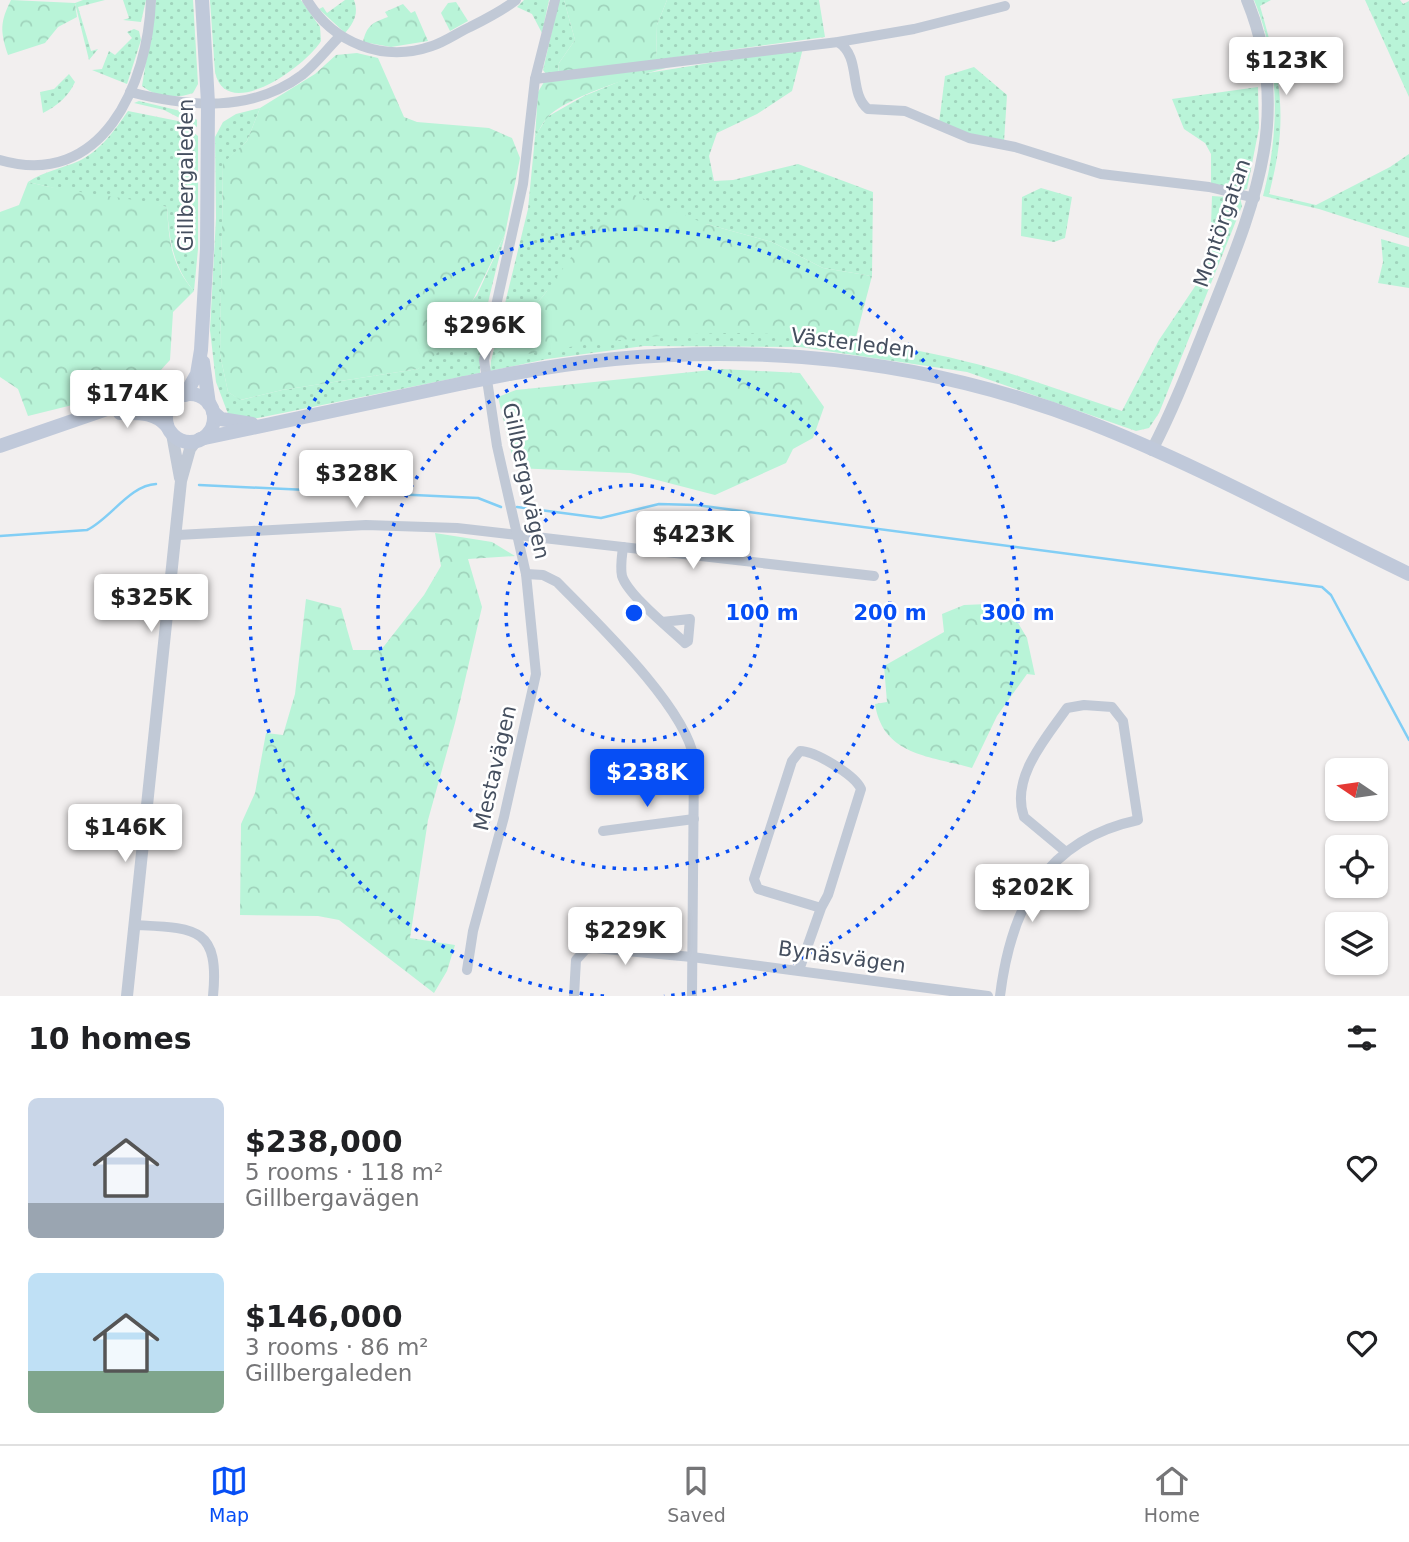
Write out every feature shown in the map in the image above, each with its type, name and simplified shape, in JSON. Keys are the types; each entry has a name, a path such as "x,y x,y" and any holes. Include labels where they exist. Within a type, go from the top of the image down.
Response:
{"main road":[{"name":"Gillbergaleden","path":"181,397 197,374 207,249 208,103 202,0"},
{"name":"Gillbergaleden","path":"201,350 211,408"},
{"name":"Västerleden","path":"198,440 257,425 464,383 589,361 674,354 767,354 825,358 919,373 989,389 1088,422 1152,450 1409,575"},
{"path":"0,446 97,412 152,400 181,397 198,396 211,408 211,430 198,440 183,441 161,418 147,413 97,412"},
{"path":"170,430 167,412 181,397"},
{"name":"Västerleden","path":"211,408 230,421 257,425"}],"street":[{"path":"0,160 36,166 54,163 83,152 107,131 130,92 147,38 151,0"},
{"path":"307,0 326,24 340,36 370,49 394,52 434,46 516,0"},
{"name":"Gillbergavägen","path":"555,0 535,79 523,184 484,360 486,387 526,574 543,575 557,582 675,713 692,749 692,996"},
{"name":"Montörgatan","path":"1152,450 1209,319 1255,198 1266,153 1270,109 1263,53 1247,0"},
{"path":"535,79 838,42 915,29 1005,6"},
{"path":"130,92 178,103 245,100 276,90 301,75 340,36"},
{"path":"838,42 848,51 860,100 868,109 905,111 969,138 1015,147 1101,174 1209,187 1255,198"},
{"path":"170,430 181,481"},
{"path":"127,996 178,535 181,481 190,449 198,440"},
{"path":"178,535 366,525 457,528 874,576"},
{"path":"622,547 623,579 662,622"},
{"name":"Mestavägen","path":"467,970 473,931 504,817 536,674 526,574"},
{"path":"1000,996 1010,938 1039,879 1066,852 1100,831 1138,820 1123,721 1112,707 1084,705 1067,708 1041,746 1022,783 1024,817 1066,852"},
{"path":"799,970 828,895 861,789 853,779 824,759 800,751 792,761 755,885 758,889 821,908"},
{"path":"603,831 694,819"},
{"path":"135,925 185,927 204,937 215,960 213,996"},
{"name":"Bynäsvägen","path":"574,996 576,960 586,949 692,957 988,996"}],"green space":[{"path":"11,0 75,3 77,17 58,27 45,43 8,55 2,27"},
{"path":"83,0 105,0 78,7 91,51 98,49 89,60 75,3"},
{"path":"123,0 146,0 141,22 123,20 129,18"},
{"path":"156,0 193,0 198,84 193,93 167,96 142,86"},
{"path":"210,0 301,0 320,27 321,41 313,52 284,76 249,92 234,93 222,87 215,72"},
{"path":"345,0 354,0 356,14 345,33 319,9 323,7 327,13"},
{"path":"524,0 549,0 542,33 532,14 517,7"},
{"path":"559,0 564,0 575,40 559,63 558,74 546,74 543,70"},
{"path":"564,0 667,0 657,25 656,60 558,74 559,63 575,40"},
{"path":"667,0 819,0 825,37 656,60 657,25"},
{"path":"1254,0 1271,0 1260,6 1273,55 1280,99 1279,144 1269,194 1316,205 1390,167 1409,154 1409,238 1319,209 1263,196 1269,172 1275,97 1269,48"},
{"path":"1365,0 1400,0 1403,4 1409,1 1409,97"},
{"path":"456,2 468,21 450,31 441,13 448,3"},
{"path":"403,4 411,13 415,11 428,41 391,47 363,42 371,26 388,17 385,12"},
{"path":"134,29 139,31 141,40 127,84 92,70 102,69 109,51 115,55 132,38 127,32"},
{"path":"803,48 792,91 757,114 717,133 709,156 714,181 733,180 798,164 873,192 872,276 823,268 772,242 706,224 547,291 492,360 582,344 673,333 734,331 797,334 863,341 961,360 1122,411 1159,340 1202,276 1210,253 1212,196 1240,198 1242,206 1159,413 1149,428 1136,431 967,372 800,347 644,346 547,359 490,371 491,361 528,209 535,137 547,117 584,96 635,75"},
{"path":"357,53 378,58 404,117 417,122 489,128 512,138 520,158 505,234 454,339 418,369 282,390 240,400 228,392 220,354 223,163 247,141 260,108 315,74 336,55"},
{"path":"670,67 623,81 570,102 547,118 535,137 538,92 544,82"},
{"path":"974,67 1007,95 1004,142 983,140 939,123 945,76"},
{"path":"69,74 75,82 69,92 58,104 43,113 40,92 54,89"},
{"path":"1258,87 1259,128 1247,189 1241,191 1211,183 1211,154 1205,143 1184,129 1172,99"},
{"path":"139,101 189,113 197,120 197,127 164,110 134,103"},
{"path":"260,108 247,141 223,164 220,354 228,392 241,400 282,390 418,369 477,295 505,234 485,320 480,373 258,418 230,419 216,382 210,330 216,218 215,137 223,122 236,114"},
{"path":"128,111 178,121 198,136 198,249 194,291 181,272 173,252 167,207 71,192 28,182 87,157 106,139"},
{"path":"28,182 167,207 176,262 194,291 173,312 170,360 145,387 28,416 18,389 0,377 0,212 19,205"},
{"path":"1041,188 1072,197 1065,238 1054,242 1021,236 1022,197"},
{"path":"632,194 706,224 772,242 823,268 872,276 855,341 761,333 672,335 583,345 491,361 547,291 589,232"},
{"path":"1381,239 1409,247 1409,288 1378,283 1383,262"},
{"path":"721,369 800,373 824,407 813,438 793,449 786,463 715,495 630,473 515,468 498,397 516,390"},
{"path":"435,533 492,542 515,556 468,559 482,607 455,723 428,820 410,938 455,945 447,971 434,993 339,920 318,916 240,915 241,824 255,793 266,733 283,735 295,694 306,599 341,608 353,650 381,650 424,595 441,566"},
{"path":"988,604 1011,611 1027,638 1035,675 1027,674 997,716 972,768 925,756 898,744 880,721 875,704 887,702 884,666 944,632 942,614 964,605"}],"waterway":[{"path":"0,536 87,530 137,490 156,484"},
{"path":"199,485 478,498 501,507"},
{"path":"517,507 601,518 659,504 696,505 1322,587 1331,595 1409,740"}]}
